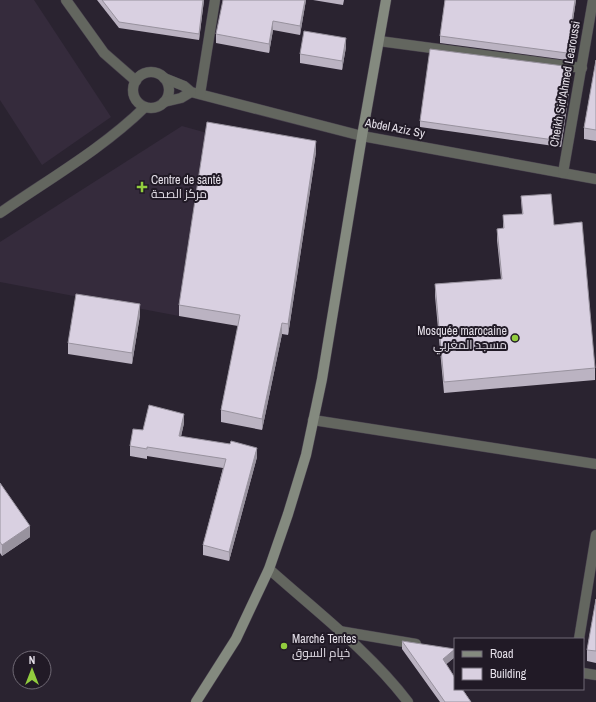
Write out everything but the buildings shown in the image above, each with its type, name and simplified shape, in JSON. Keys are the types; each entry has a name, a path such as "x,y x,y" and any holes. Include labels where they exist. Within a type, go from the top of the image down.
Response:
{"street":[{"path":"66,0 104,54 136,82"},
{"path":"164,102 167,98 168,88 164,78 158,74 152,73 140,77 136,82 134,93 136,99 145,107 155,108 164,102 196,93 214,0"},
{"path":"196,702 236,639 269,569 306,455 322,379 386,0"},
{"name":"Cheikh Sid'Ahmed Learoussi","path":"564,173 593,0"},
{"path":"378,41 582,68"},
{"name":"Abdel Aziz Sy","path":"164,78 184,86 196,93 362,136 596,179"},
{"path":"0,213 102,144 126,126 145,107"},
{"path":"313,420 596,464"},
{"path":"578,638 592,578 596,535"},
{"path":"269,569 373,662 408,702"},
{"path":"339,631 424,646"},
{"path":"584,673 596,675"}],"shaded area":[{"path":"0,0 34,0 111,117 42,165 0,100"},
{"name":"Centre de santé مركز الصحة","path":"182,126 207,133 179,316 0,282 0,242"}],"place":[{"name":"Centre de santé مركز الصحة","path":"142,187"},
{"name":"Mosquée marocaine مسجد المغربي","path":"515,338"},
{"name":"Marché Tentes خيام السوق","path":"284,646"}]}
